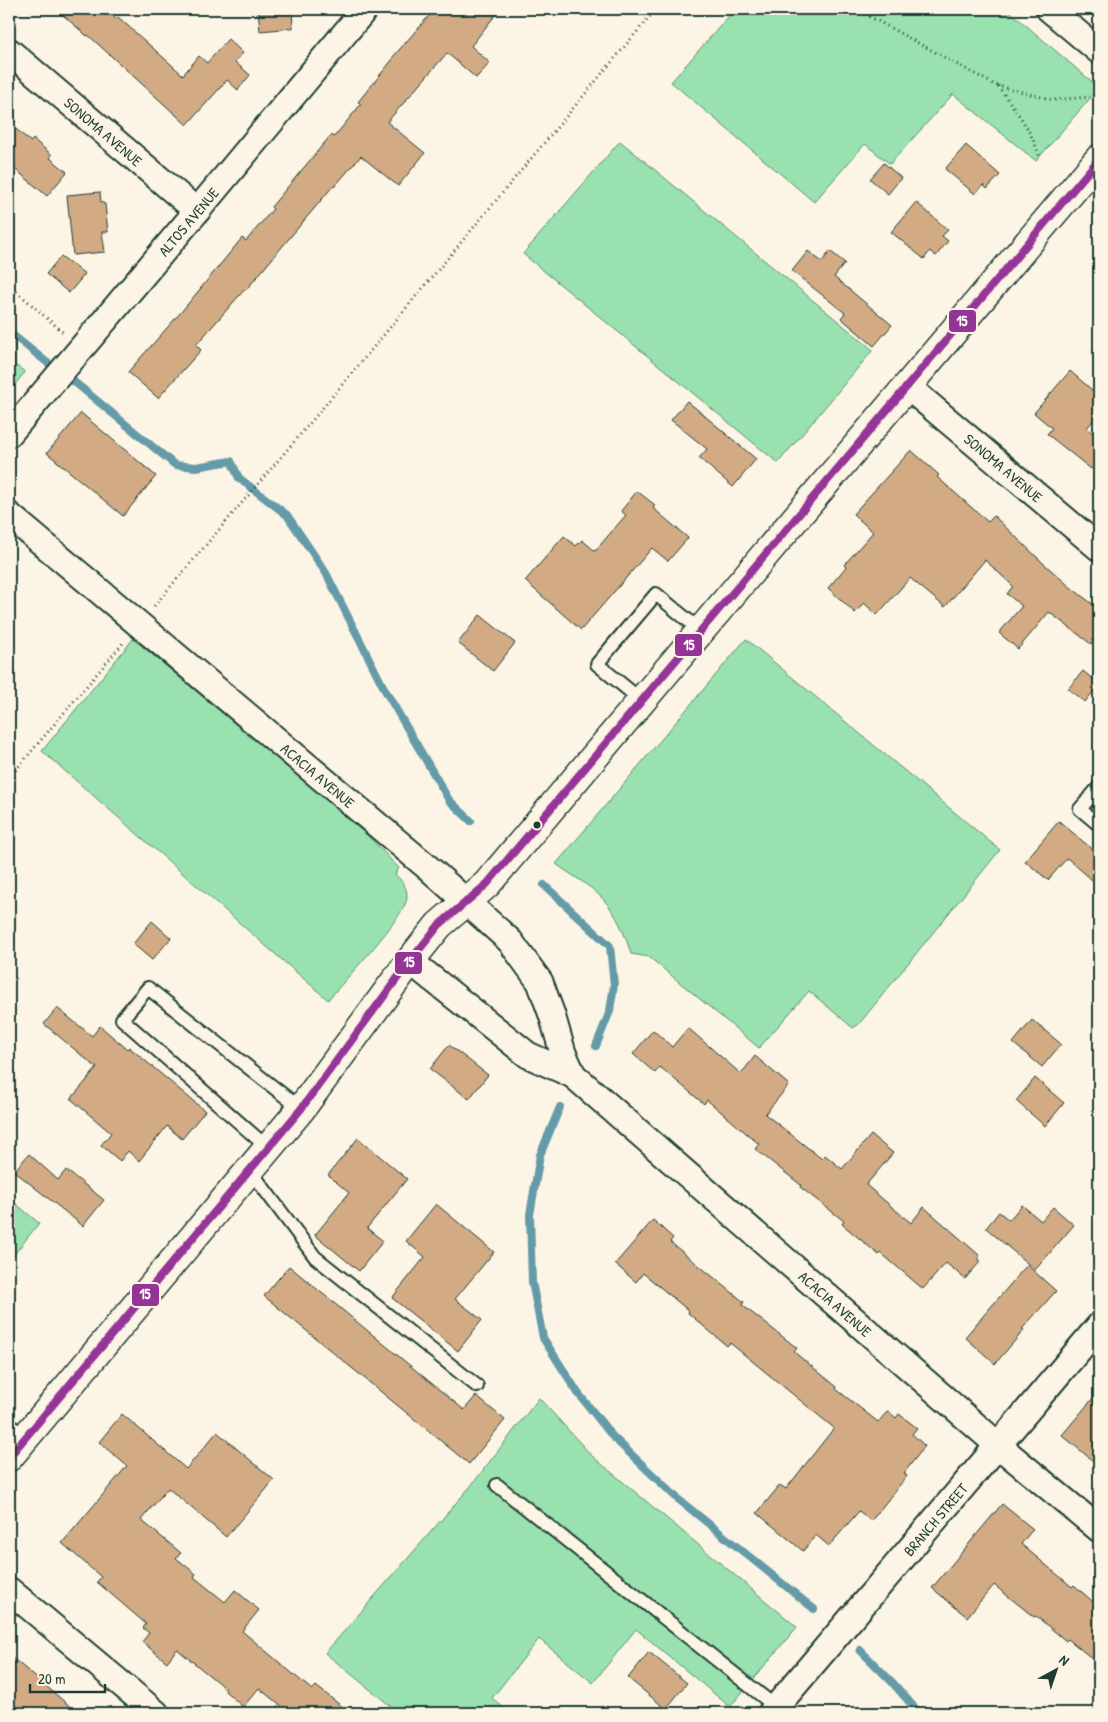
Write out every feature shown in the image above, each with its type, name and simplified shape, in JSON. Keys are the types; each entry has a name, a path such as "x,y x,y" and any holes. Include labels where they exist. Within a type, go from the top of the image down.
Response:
{"main road":[{"path":"14,1440 301,1109 439,924 487,884 1099,159"}],"street":[{"name":"ALTOS AVENUE","path":"9,434 198,211 365,9"},
{"path":"1049,9 1099,51"},
{"name":"SONOMA AVENUE","path":"9,51 198,211"},
{"name":"SONOMA AVENUE","path":"908,387 1099,548"},
{"name":"ACACIA AVENUE","path":"9,516 466,901 510,941 540,982 563,1053 573,1075"},
{"name":"ACACIA AVENUE","path":"410,961 528,1055 573,1075 999,1446 1099,1529"},
{"name":"BRANCH STREET","path":"774,1710 1099,1326"},
{"path":"9,1590 156,1713"}],"lane":[{"path":"642,701 597,664 656,594 701,631"},
{"path":"1099,787 1080,809 1099,825"},
{"path":"268,1148 122,1019 148,988 301,1109"},
{"path":"250,1170 315,1257 477,1386"},
{"path":"497,1485 774,1710"}],"path":[{"path":"158,601 656,9"},
{"path":"856,9 997,86 1053,100 1090,97"},
{"path":"997,86 1026,125 1036,144 1040,158"},
{"path":"9,285 82,348"},
{"path":"9,778 127,638"}],"green space":[{"path":"735,9 1007,9 1099,88 1036,161 953,94 890,164 865,144 814,202 671,82"},
{"path":"620,141 873,350 778,463 523,254"},
{"path":"9,339 15,344 15,365 25,372 9,392"},
{"path":"133,639 259,742 369,837 399,868 395,874 407,891 404,907 385,934 328,1000 42,751"},
{"path":"746,639 1000,850 859,1024 853,1028 809,991 759,1048 649,957 631,954 620,925 603,899 556,864"},
{"path":"9,1198 39,1223 9,1261"},
{"path":"539,1398 592,1456 797,1627 730,1707 636,1629 593,1683 539,1639 492,1698 510,1713 399,1713 325,1653 470,1487"}],"building":[{"path":"56,9 105,9 116,19 118,17 183,75 199,56 207,63 228,39 243,53 235,62 250,75 238,90 227,80 187,125 88,35"},
{"path":"258,9 292,9 293,28 260,31"},
{"path":"435,9 500,9 471,46 490,63 476,78 447,53 387,122 425,153 398,186 361,156 196,345 201,350 158,398 128,372 182,311 242,238 246,241 273,209 271,207 331,135 334,137 361,104 358,102 392,58"},
{"path":"9,123 31,142 33,139 52,155 50,158 67,172 47,196 9,164"},
{"path":"966,145 1000,175 987,189 983,185 975,194 945,169"},
{"path":"884,163 901,178 888,194 870,179"},
{"path":"100,192 101,202 105,204 108,232 102,232 105,252 73,255 67,195"},
{"path":"916,202 948,230 942,236 948,241 936,256 930,251 924,259 891,232"},
{"path":"808,251 822,262 830,251 845,263 834,277 892,325 874,346 841,318 845,313 792,271"},
{"path":"61,256 85,274 69,293 46,274"},
{"path":"1070,371 1099,396 1099,413 1087,428 1099,438 1099,460 1091,469 1047,434 1052,428 1034,413"},
{"path":"687,401 756,459 733,487 699,458 707,449 671,420"},
{"path":"81,413 156,476 123,516 47,453"},
{"path":"911,450 939,475 937,477 988,522 994,516 1069,586 1099,609 1099,633 1091,644 1049,612 1018,649 999,633 1022,606 1007,594 1013,586 985,560 945,607 910,578 877,615 864,603 855,613 828,588 846,567 844,565 873,532 853,514"},
{"path":"637,491 655,505 653,508 688,538 668,561 652,548 581,630 525,581 564,536 576,546 582,540 595,551 626,515 621,511"},
{"path":"480,615 515,643 493,671 458,643"},
{"path":"1083,671 1099,684 1085,702 1068,689"},
{"path":"1059,821 1099,855 1099,886 1067,858 1048,880 1025,861"},
{"path":"152,921 171,938 152,960 133,944"},
{"path":"57,1008 92,1036 100,1026 127,1049 129,1047 205,1111 182,1139 167,1126 139,1161 128,1151 120,1161 101,1145 111,1133 71,1099 97,1068 44,1024"},
{"path":"1032,1020 1061,1044 1042,1067 1013,1043"},
{"path":"688,1028 741,1074 755,1056 789,1085 765,1114 822,1159 825,1155 842,1169 871,1135 893,1153 866,1185 911,1223 924,1207 979,1255 979,1263 965,1279 946,1263 923,1289 881,1253 879,1255 842,1224 844,1221 755,1149 759,1144 707,1100 704,1104 660,1067 655,1073 633,1054 653,1030 672,1047"},
{"path":"449,1045 488,1075 469,1099 430,1069"},
{"path":"1035,1078 1064,1103 1045,1126 1016,1101"},
{"path":"358,1138 407,1179 367,1228 383,1241 359,1271 315,1235 349,1193 328,1175"},
{"path":"29,1154 58,1180 66,1170 104,1200 83,1226 14,1171"},
{"path":"436,1204 494,1252 455,1299 482,1320 458,1351 392,1298 425,1257 406,1241"},
{"path":"1022,1205 1041,1221 1053,1207 1074,1225 1035,1270 986,1228 999,1212 1009,1220"},
{"path":"653,1220 673,1238 670,1242 744,1302 742,1305 797,1348 794,1352 837,1387 836,1389 878,1422 888,1411 896,1418 899,1414 917,1428 912,1434 925,1446 904,1473 907,1476 871,1521 859,1511 829,1546 816,1535 803,1551 757,1513 780,1485 786,1489 834,1428 730,1343 727,1346 643,1273 636,1282 615,1264"},
{"path":"1027,1265 1056,1291 1022,1329 1024,1330 995,1364 965,1337"},
{"path":"289,1266 464,1410 476,1396 505,1420 469,1464 264,1296"},
{"path":"1099,1391 1099,1466 1062,1435"},
{"path":"122,1414 186,1469 217,1432 274,1480 226,1537 168,1488 141,1520 181,1553 176,1558 196,1574 194,1577 225,1602 235,1590 259,1610 242,1631 312,1690 316,1686 350,1713 289,1713 259,1688 243,1707 225,1691 226,1689 177,1649 167,1662 142,1642 149,1633 143,1628 146,1624 97,1582 101,1577 62,1543 127,1466 99,1442"},
{"path":"1002,1504 1033,1529 1021,1544 1099,1607 1099,1664 1068,1639 1066,1641 1036,1616 1034,1617 994,1585 967,1617 932,1588"},
{"path":"649,1652 687,1683 666,1709 628,1678"},
{"path":"9,1655 78,1713 24,1713 9,1701"}],"waterway":[{"path":"9,332 49,364"},
{"path":"72,380 175,465 196,467 231,461 239,478 287,515 326,573 386,692 449,800 471,821"},
{"path":"544,885 610,946 614,985 610,1011 596,1046"},
{"path":"560,1107 540,1155 530,1215 532,1282 543,1338 578,1393 613,1437 678,1499 814,1609"},
{"path":"860,1650 919,1713"}],"transit line":[{"name":"15","path":"9,1457 301,1109 410,961 439,925 487,884 1099,159"}]}
